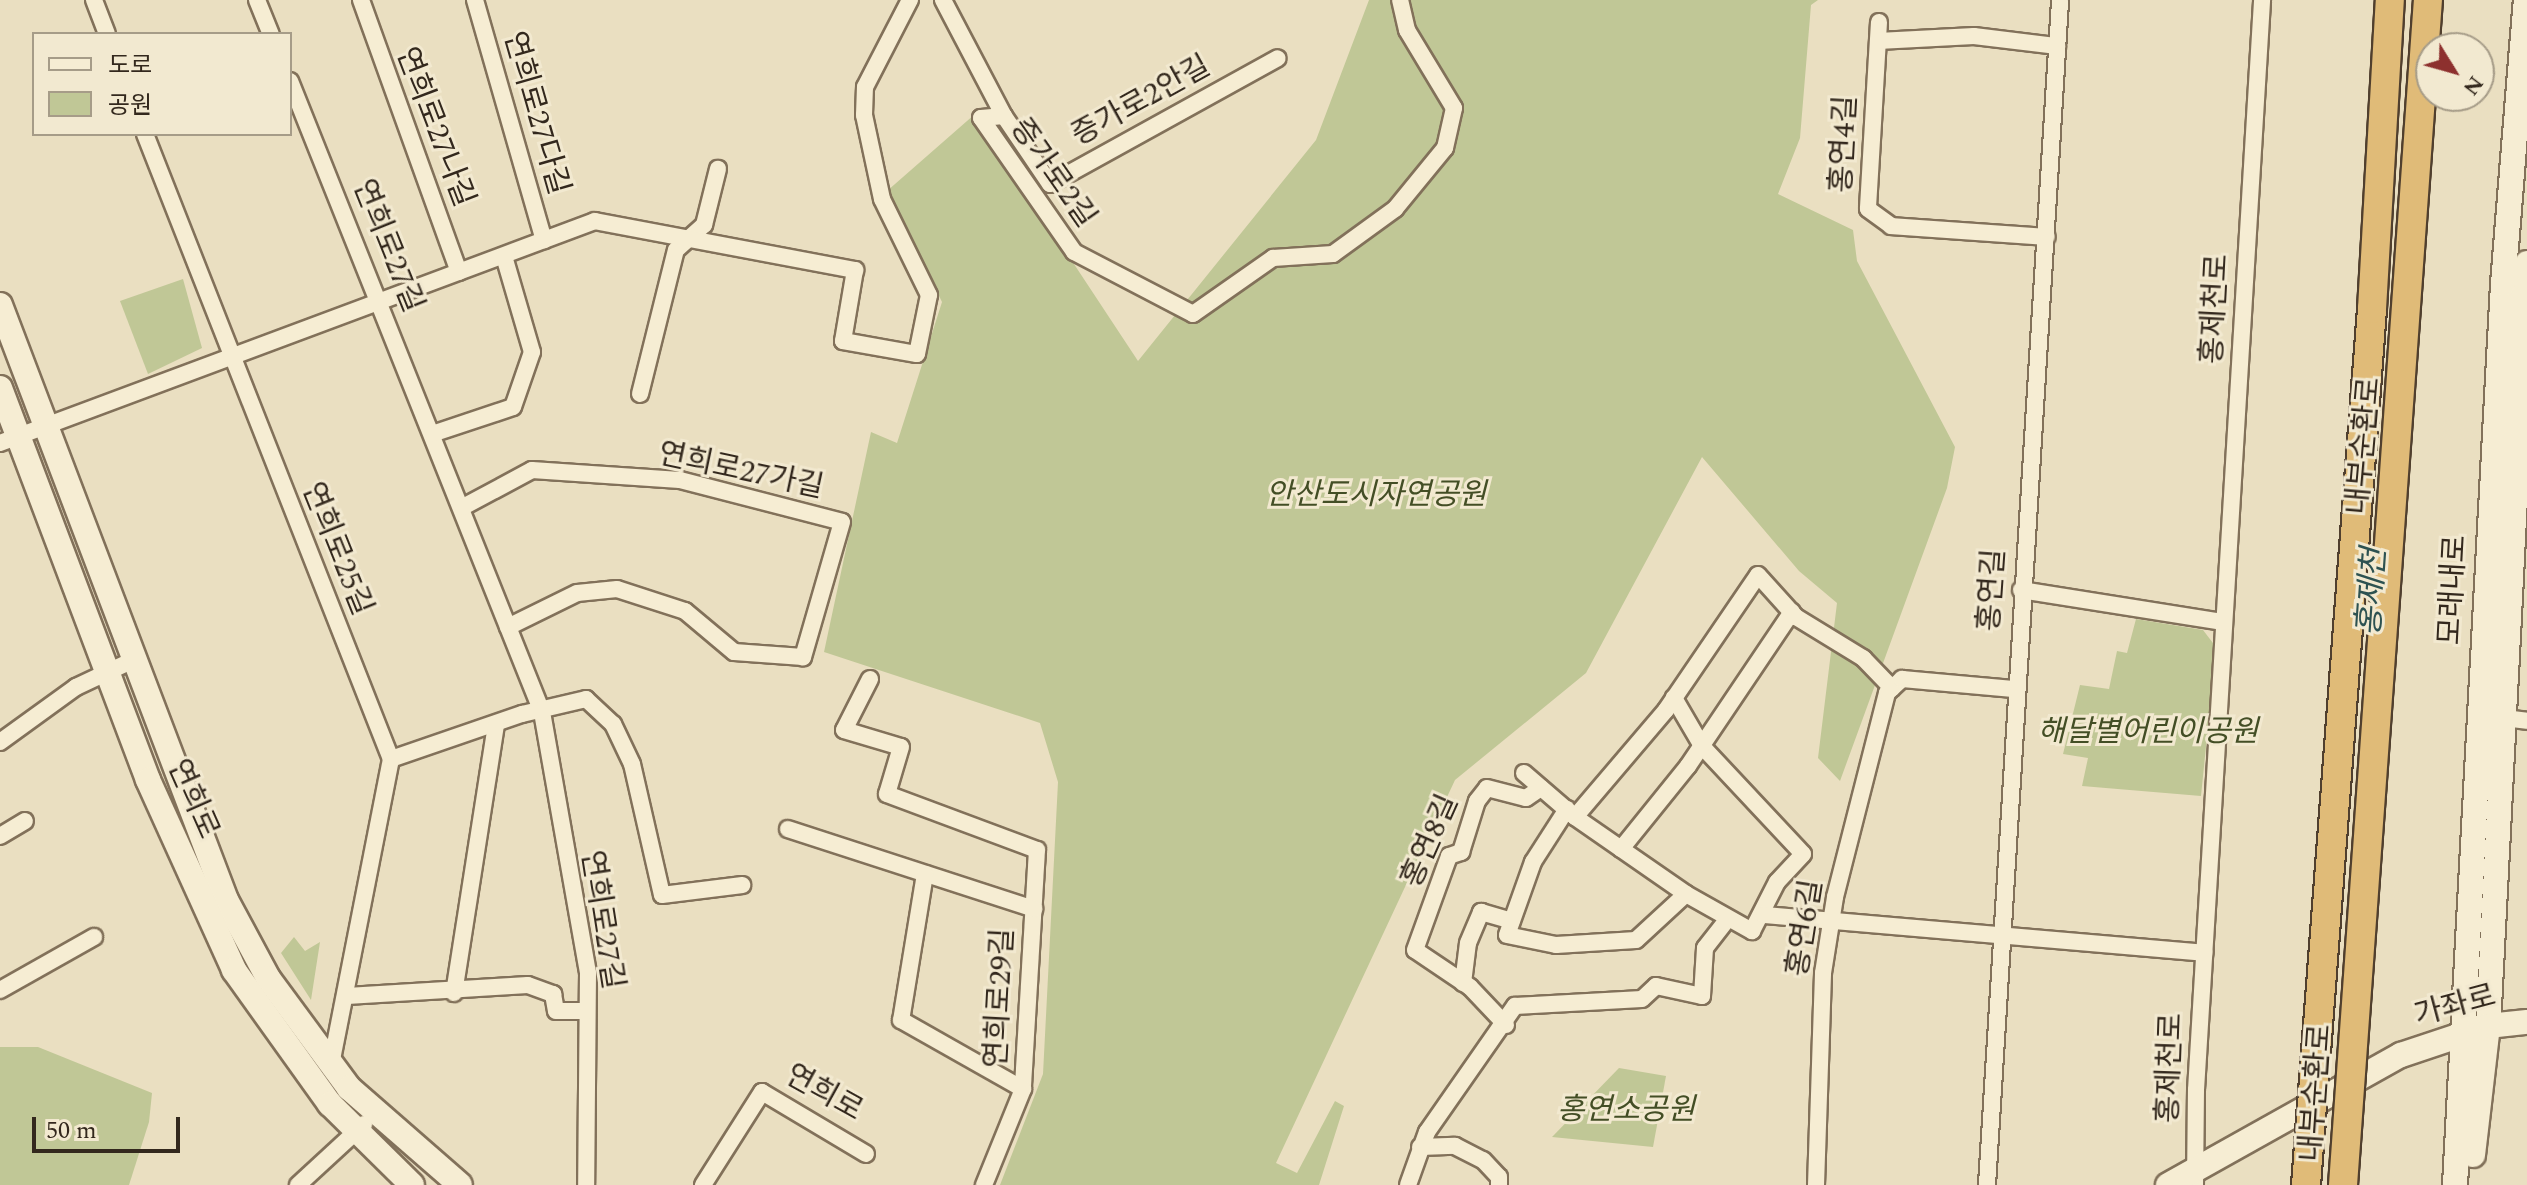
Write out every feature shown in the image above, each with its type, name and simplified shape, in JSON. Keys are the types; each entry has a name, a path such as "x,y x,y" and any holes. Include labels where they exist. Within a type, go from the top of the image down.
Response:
{"highway":[{"name":"내부순환로","path":"2306,1185 2372,309 2390,0"},
{"name":"내부순환로","path":"2343,1185 2428,0"}],"main road":[{"name":"모래내로","path":"2455,1185 2460,1034 2503,284 2526,0"},
{"name":"모래내로","path":"2472,1185 2516,720 2527,263"},
{"name":"연희로","path":"0,305 50,427 131,661 226,900 268,978 331,1065 375,1115 460,1185"},
{"name":"연희로","path":"0,388 9,440 107,669 148,780 234,970 291,1055 356,1131 412,1185"},
{"name":"가좌로","path":"2191,1180 2235,1146 2401,1055 2488,1026 2527,1022"},
{"path":"2168,1185 2191,1180"}],"street":[{"path":"94,0 106,32"},
{"path":"257,0 270,32"},
{"name":"연희로27나길","path":"361,0 459,272"},
{"name":"연희로27다길","path":"475,0 544,240"},
{"path":"9,440 595,221 855,270 843,341 917,354 929,295 882,199 864,115 865,87 910,0"},
{"name":"증가로2안길","path":"943,0 1004,116 1050,184 1278,58"},
{"name":"증가로2길","path":"1004,116 981,118 1074,252 1193,314 1273,258 1333,254 1395,209 1445,148 1454,108 1407,30 1400,0"},
{"name":"홍연길","path":"1987,1185 2014,689 2047,237 2060,0"},
{"name":"홍제천로","path":"2191,1180 2262,0"},
{"name":"홍연4길","path":"1879,22 1868,209 1891,226 2047,237"},
{"path":"1878,41 1974,36 2057,46"},
{"name":"연희로27길","path":"292,86 463,507 542,712 588,973 586,1185"},
{"name":"연희로25길","path":"146,136 391,759"},
{"path":"640,394 676,250 686,237 704,225 718,169"},
{"path":"432,434 513,407 532,352 504,256"},
{"name":"연희로27가길","path":"463,507 532,470 680,480 842,522 803,657 734,652 685,611 617,589 577,593 508,627"},
{"path":"1686,894 1636,940 1556,945 1507,935 1533,862 1571,813 1674,698 1758,575 1792,612 1863,658 1892,688 1902,679 2014,689"},
{"path":"2021,590 2223,622"},
{"path":"1621,849 1702,746 1792,612"},
{"path":"0,742 107,669 131,661"},
{"name":"연희로29길","path":"870,679 844,730 901,747 887,794 1037,850 1023,1089 984,1185"},
{"name":"홍연6길","path":"1816,1185 1823,973 1831,922 1892,688"},
{"path":"1524,773 1571,813 1621,849 1727,920 1752,931 1764,915 1777,882 1803,854 1702,746 1674,698"},
{"name":"연희로27길","path":"542,712 586,699 613,724 632,764 662,895 742,885"},
{"path":"331,1065 347,996 391,759 542,712"},
{"path":"454,993 496,724"},
{"name":"홍연8길","path":"1463,983 1415,950 1449,856 1461,852 1477,801 1487,788 1526,798 1541,788"},
{"path":"0,836 25,821"},
{"name":"연희로29길","path":"788,829 1034,909"},
{"name":"연희로29길","path":"925,874 901,1020 1023,1089"},
{"path":"1506,1025 1463,983 1468,943 1481,912 1512,921"},
{"path":"1764,915 2204,953"},
{"path":"1408,1185 1420,1147 1506,1025 1515,1006 1642,999 1656,986 1702,996 1705,948 1727,920"},
{"path":"0,990 94,937"},
{"path":"347,996 454,993 528,985 553,994 556,1011 587,1011"},
{"name":"연희로","path":"703,1185 762,1092 866,1154"},
{"path":"298,1185 375,1115"},
{"path":"1420,1147 1455,1146 1483,1160 1499,1177 1499,1185"}],"green space":[{"name":"안산도시자연공원","path":"1369,0 1818,0 1811,5 1800,138 1778,194 1853,230 1857,261 1955,447 1947,488 1840,781 1818,758 1837,603 1799,571 1702,457 1586,673 1455,780 1276,1163 1297,1173 1335,1101 1344,1106 1319,1185 1000,1185 1043,1074 1058,782 1040,723 824,652 871,432 897,443 942,302 887,191 975,114 1138,361 1316,140"},
{"path":"183,279 202,348 148,374 120,301"},
{"name":"해달별어린이공원","path":"2136,619 2203,630 2216,647 2201,796 2082,786 2088,758 2063,754 2080,685 2109,689 2117,651 2127,653"},
{"path":"294,937 305,951 320,942 311,1000 281,953"},
{"path":"0,1047 38,1047 152,1093 149,1122 129,1185 0,1185"},
{"name":"홍연소공원","path":"1619,1068 1666,1076 1653,1147 1552,1137"}],"pier":[{"path":"2366,0 2440,0 2440,32 2415,32 2415,112 2440,112 2440,1185 2366,1185"}],"water label":[{"name":"홍제천","path":"2373,592"}]}
